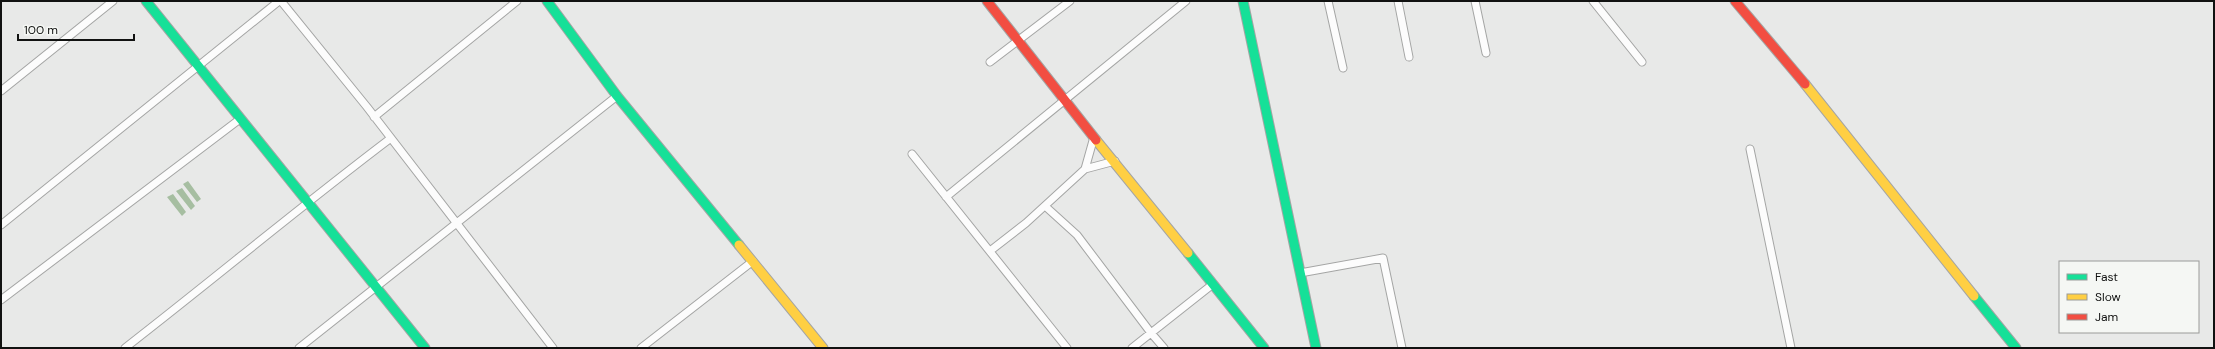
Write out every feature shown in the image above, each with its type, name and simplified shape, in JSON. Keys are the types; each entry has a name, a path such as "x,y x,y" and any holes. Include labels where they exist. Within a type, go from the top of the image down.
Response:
{"street":[{"path":"1,91 113,1"},
{"path":"146,1 306,202 377,286 425,348"},
{"path":"1,225 280,1 391,138 553,348"},
{"path":"374,117 517,1"},
{"path":"547,1 617,96 823,348"},
{"path":"987,1 1094,137 1264,348"},
{"path":"990,62 1070,1"},
{"path":"946,197 1186,1"},
{"path":"1243,1 1316,348"},
{"path":"1328,1 1343,68"},
{"path":"1398,1 1409,57"},
{"path":"1475,1 1486,53"},
{"path":"1593,1 1642,62"},
{"path":"1735,1 1792,68 2016,348"},
{"path":"299,348 617,96"},
{"path":"1,300 240,119"},
{"path":"1085,169 1094,137"},
{"path":"125,348 187,300 306,202 391,138"},
{"path":"1750,149 1791,348"},
{"path":"912,154 1067,348"},
{"path":"990,251 1045,206 1085,169 1114,161"},
{"path":"1045,206 1077,235 1164,348"},
{"path":"1300,273 1383,258 1402,348"},
{"path":"641,348 753,261"},
{"path":"1132,348 1213,284"}],"shaded area":[{"path":"188,181 201,199 197,202 183,184"},
{"path":"182,188 195,206 191,210 176,191"},
{"path":"173,194 186,212 182,216 167,197"}],"traffic: fast":[{"path":"146,1 425,348"},
{"path":"547,1 617,96 739,245"},
{"path":"1243,1 1316,348"},
{"path":"1188,253 1264,348"},
{"path":"1974,296 2016,348"}],"traffic: slow":[{"path":"1805,84 1974,296"},
{"path":"1096,140 1188,253"},
{"path":"739,245 823,348"}],"traffic: jam":[{"path":"987,1 1096,140"},
{"path":"1735,1 1805,84"}]}
